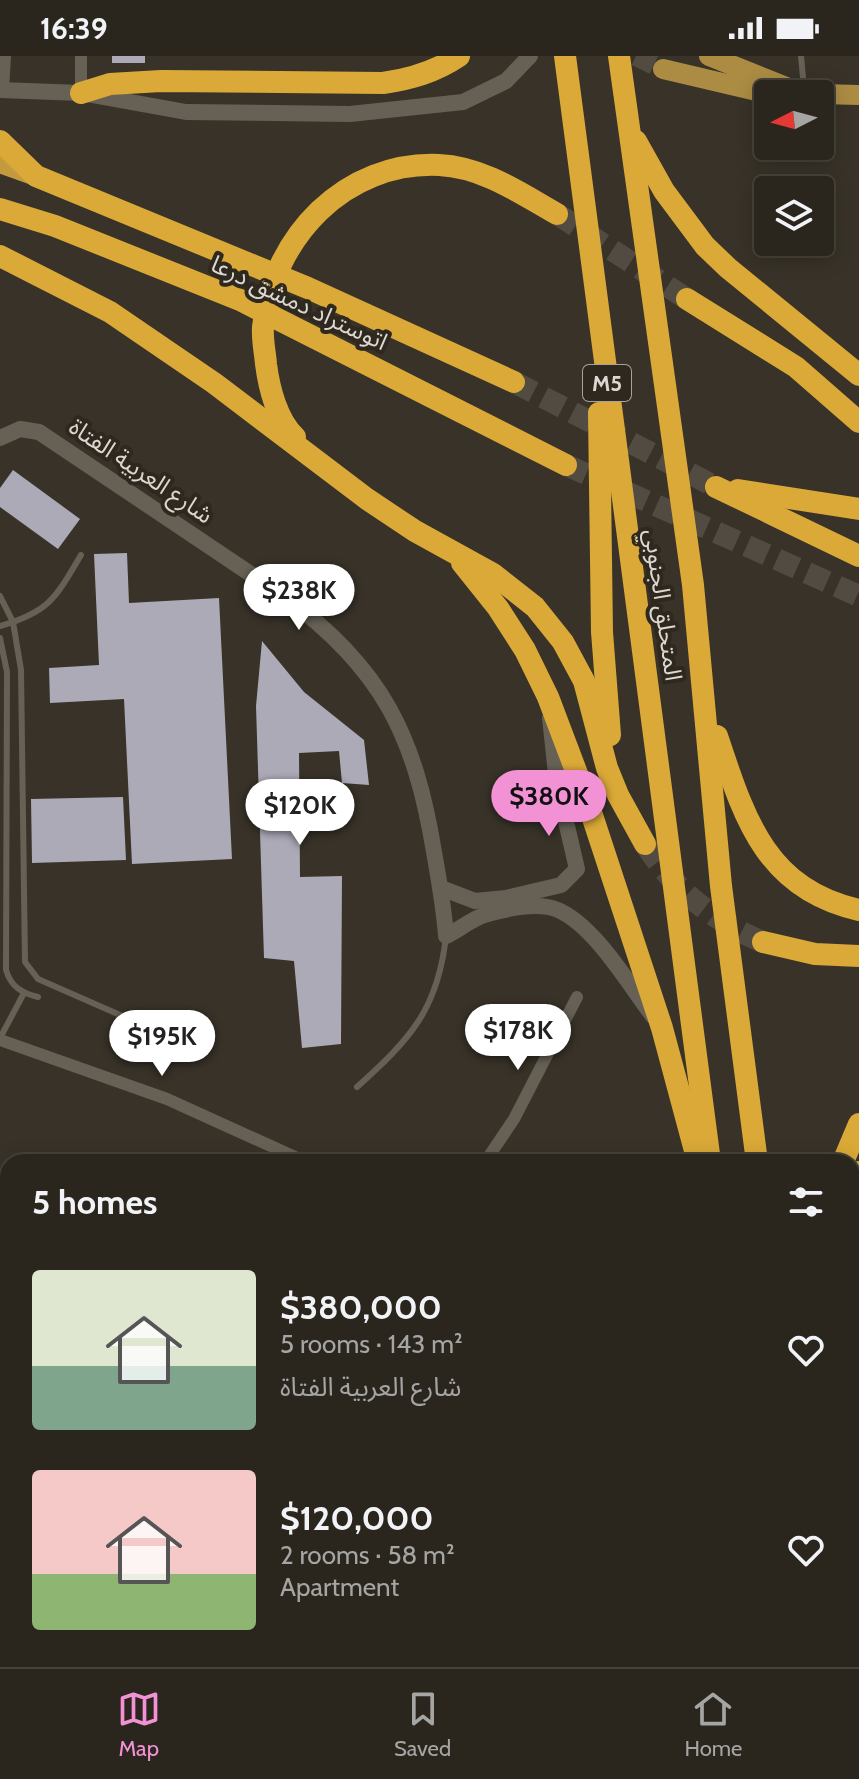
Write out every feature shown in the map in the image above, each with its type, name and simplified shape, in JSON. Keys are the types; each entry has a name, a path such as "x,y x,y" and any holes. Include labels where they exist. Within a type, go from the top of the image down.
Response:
{"highway":[{"path":"81,93 110,84 161,81 383,83 433,71 459,56"},
{"name":"المتحلق الجنوبي","path":"565,56 709,1154"},
{"name":"المتحلق الجنوبي","path":"619,56 693,585 721,886 756,1154"},
{"path":"630,130 664,191 705,246 859,375"},
{"path":"0,141 36,176"},
{"name":"اتوستراد دمشق درعا","path":"0,163 308,288 514,382"},
{"path":"322,463 290,432 274,401 267,371 263,328 285,253 310,218 346,190 391,171 427,165 460,168 487,176 557,214"},
{"name":"اتوستراد دمشق درعا","path":"0,209 55,226 240,300 566,465"},
{"path":"0,256 110,312 214,383 367,499 493,574 535,607 563,642 584,681 607,768 645,844"},
{"path":"687,299 859,402"},
{"path":"600,329 602,632 618,795"},
{"path":"796,367 859,422"},
{"path":"859,509 716,487 859,556"},
{"path":"454,553 505,618 548,697 587,800 662,1028 696,1154"},
{"path":"705,700 736,790 762,849 788,877 820,898 859,910"},
{"path":"763,942 815,954 859,956"},
{"path":"846,1154 859,1124"}],"main road":[{"path":"709,56 769,80"},
{"path":"663,69 754,90"},
{"path":"834,94 859,95"}],"street":[{"path":"5,56 1,90 81,93 186,112 350,114 463,102 506,81 530,56"},
{"path":"81,56 81,93"},
{"name":"شارع العربية الفتاة","path":"0,438 20,429 39,432 285,597 336,638 377,687 407,744 426,806 446,936"},
{"path":"446,936 507,904 554,888 567,881 577,869 557,783 548,697"},
{"path":"441,888 475,901 558,910 576,923 605,953 662,1028"},
{"path":"490,1154 514,1119 577,997"},
{"path":"0,1039 167,1099 288,1154"}],"lane":[{"path":"801,56 803,80"},
{"path":"0,626 43,609 55,598 81,555"},
{"path":"0,596 13,622 21,670 25,962 38,979 152,1029"},
{"path":"0,638 7,672 3,705 7,768 3,925 7,974 24,993 38,997"},
{"path":"7,768 23,767"},
{"path":"357,1087 401,1047 422,1017 438,978 446,936"},
{"path":"0,1039 24,993"}],"building":[{"path":"112,56 145,56 145,63 112,63"},
{"path":"13,470 80,519 58,549 0,507 0,488"},
{"path":"127,553 129,603 219,598 232,859 132,864 124,699 50,703 49,668 99,665 94,554"},
{"path":"262,641 304,692 364,740 369,785 342,783 339,751 299,753 300,877 342,876 341,1044 302,1048 294,961 264,958 256,706"},
{"path":"123,797 126,860 32,863 31,799"}],"tunnel":[{"path":"636,56 663,69"},
{"path":"557,214 687,299"},
{"path":"514,382 716,487"},
{"path":"566,465 859,596"},
{"path":"645,844 669,876 696,902 728,924 763,942"}]}
